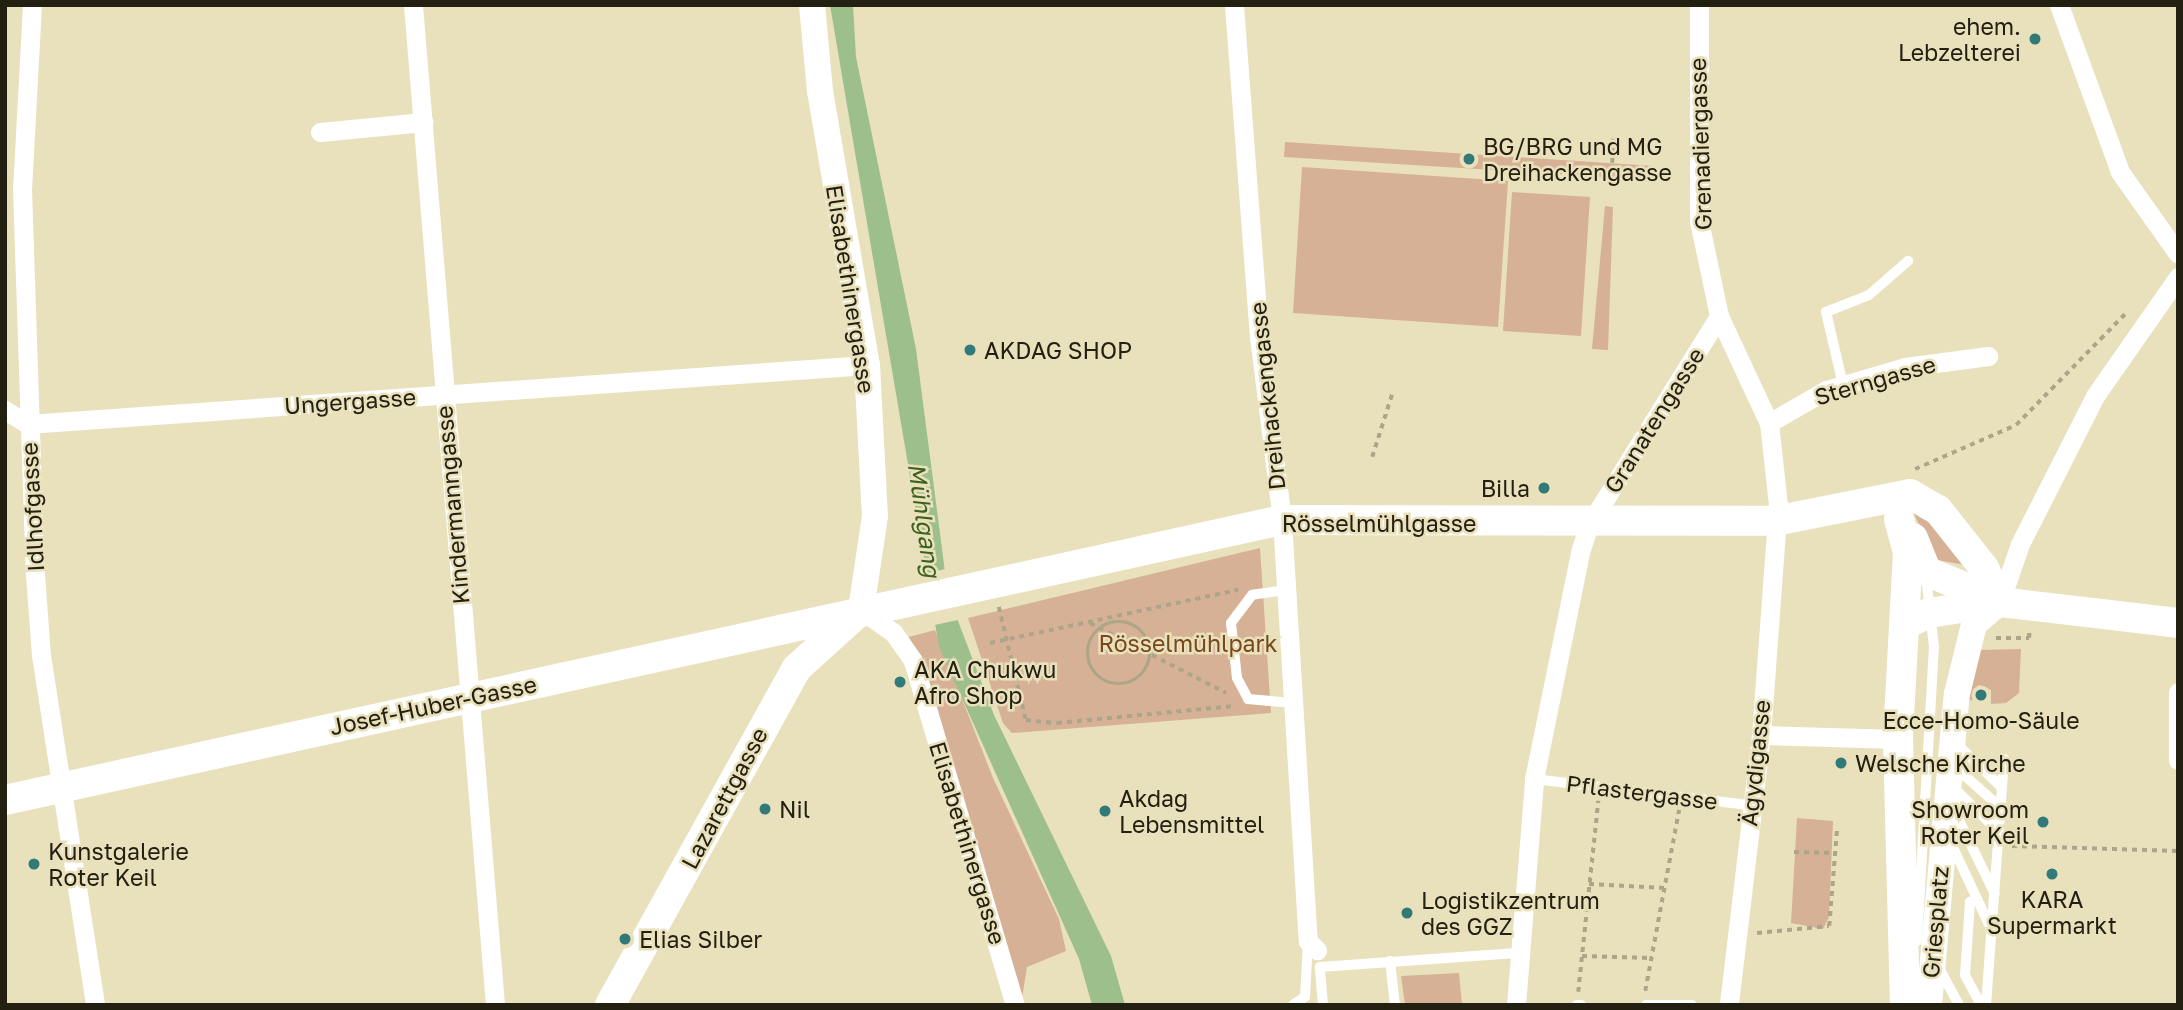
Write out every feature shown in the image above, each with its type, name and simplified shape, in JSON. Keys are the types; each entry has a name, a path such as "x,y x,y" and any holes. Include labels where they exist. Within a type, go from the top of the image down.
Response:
{"main road":[{"name":"Elisabethinergasse","path":"813,5 820,92 867,365 875,516 861,610"},
{"path":"1868,499 1910,494 1938,510 1984,568 2000,602"},
{"name":"Rösselmühlgasse","path":"861,610 1282,520 1589,525 1775,521 1868,499"},
{"name":"Griesplatz","path":"1868,499 1899,519 1926,571"},
{"name":"Griesplatz","path":"1899,519 1908,552 1916,619 1899,739 1922,1002"},
{"path":"1926,571 2000,602 2178,623"},
{"path":"1916,619 2000,602"},
{"name":"Griesplatz","path":"1922,1002 1932,955 1948,768 1968,640 1974,624 2000,602"},
{"name":"Josef-Huber-Gasse","path":"5,800 861,610"},
{"name":"Lazarettgasse","path":"610,1005 793,676 861,610"}],"street":[{"name":"Idlhofgasse","path":"32,5 22,172 27,424 41,655 95,1005"},
{"name":"Kindermanngasse","path":"413,5 467,698 495,1005"},
{"name":"Dreihackengasse","path":"1234,5 1259,336 1282,520 1293,704 1313,946"},
{"name":"Grenadiergasse","path":"1699,5 1699,221 1719,316 1769,423 1775,521"},
{"path":"2059,5 2120,172 2178,254"},
{"path":"320,132 424,122"},
{"name":"Griesplatz","path":"2000,602 2020,544 2095,396 2178,277"},
{"name":"Granatengasse","path":"1516,1005 1517,953 1534,779 1589,525 1719,316"},
{"name":"Sterngasse","path":"1769,423 1791,406 1843,385 1905,367 1988,356"},
{"name":"Ungergasse","path":"27,424 867,365"},
{"path":"5,411 27,424"},
{"name":"Ägydigasse","path":"1729,1005 1750,805 1761,736 1775,521"},
{"name":"Elisabethinergasse","path":"861,610 893,632 913,661 1015,1001"},
{"path":"2178,692 2178,760"},
{"path":"1761,736 1899,739"}],"lane":[{"path":"1843,385 1826,312 1869,295 1908,261"},
{"name":"Griesplatz","path":"1922,1002 1934,648 1916,619 1926,571"},
{"path":"1286,590 1252,595 1234,611 1237,678 1248,699 1293,704"},
{"path":"1984,1005 1994,935 2000,786 2004,759"},
{"path":"1948,768 2000,786"},
{"path":"1948,768 1999,806"},
{"path":"1948,768 1999,832"},
{"path":"1948,768 1995,895"},
{"name":"Pflastergasse","path":"1534,779 1750,805"},
{"path":"1943,824 1994,935"},
{"path":"1977,899 1970,902 1965,975 1984,1005"},
{"path":"1293,1005 1305,997 1313,946"},
{"path":"1323,1005 1320,967 1517,953"},
{"path":"1932,955 1959,1005"},
{"path":"1390,961 1395,1005"},
{"path":"1644,1005 1692,1005"}],"path":[{"path":"1612,163 1613,139"},
{"path":"1912,470 2016,425 2131,307"},
{"path":"1372,457 1392,394"},
{"path":"990,643 1006,635 1088,622 1249,587"},
{"path":"998,606 1026,720 1057,723 1226,707 1248,699"},
{"path":"1119,621 1138,627 1150,652 1138,678 1109,683 1094,672 1087,653 1100,628 1119,621"},
{"path":"1088,622 1248,699"},
{"path":"1982,638 2029,638 2029,627"},
{"path":"1579,1005 1600,789"},
{"path":"1644,1005 1681,797"},
{"path":"1749,933 1829,926 1837,827"},
{"path":"1999,846 2178,851"},
{"path":"1794,852 1834,853"},
{"path":"1589,884 1665,888"},
{"path":"1582,956 1651,958"}],"green space":[{"path":"1285,142 1653,166 1653,180 1284,157"},
{"path":"1302,167 1508,181 1498,327 1293,313"},
{"path":"1512,192 1590,197 1581,336 1503,331"},
{"path":"1605,206 1613,207 1608,350 1592,349"},
{"path":"1913,512 1927,519 1965,565 1937,560"},
{"name":"Rösselmühlpark","path":"1260,548 1271,713 1012,733 1003,723 968,618"},
{"path":"935,630 993,778 1059,919 1066,951 1027,967 1022,998 909,637"},
{"path":"2021,649 2019,693 2006,703 1991,704 1991,690 1978,685 1972,701 1966,696 1979,650"},
{"path":"1797,818 1833,821 1829,917 1823,929 1791,923"},
{"path":"1459,973 1462,1005 1405,1005 1401,976"}],"water":[{"name":"Mühlgang","path":"830,5 853,5 856,57 916,349 948,595 994,715 1111,956 1125,1005 1092,1005 1079,959 939,647"}],"pier":[{"path":"945,569 958,620 930,626 920,575"}],"place":[{"name":"ehem. Lebzelterei","path":"2035,39"},
{"name":"BG/BRG und MG Dreihackengasse","path":"1469,159"},
{"name":"AKDAG SHOP","path":"970,350"},
{"name":"Billa","path":"1544,488"},
{"name":"AKA Chukwu Afro Shop","path":"900,682"},
{"name":"Ecce-Homo-Säule","path":"1981,695"},
{"name":"Welsche Kirche","path":"1841,763"},
{"name":"Nil","path":"765,809"},
{"name":"Akdag Lebensmittel","path":"1105,811"},
{"name":"Showroom Roter Keil","path":"2043,822"},
{"name":"Kunstgalerie Roter Keil","path":"34,864"},
{"name":"KARA Supermarkt","path":"2052,874"},
{"name":"Logistikzentrum des GGZ","path":"1407,913"},
{"name":"Elias Silber","path":"625,939"}]}
